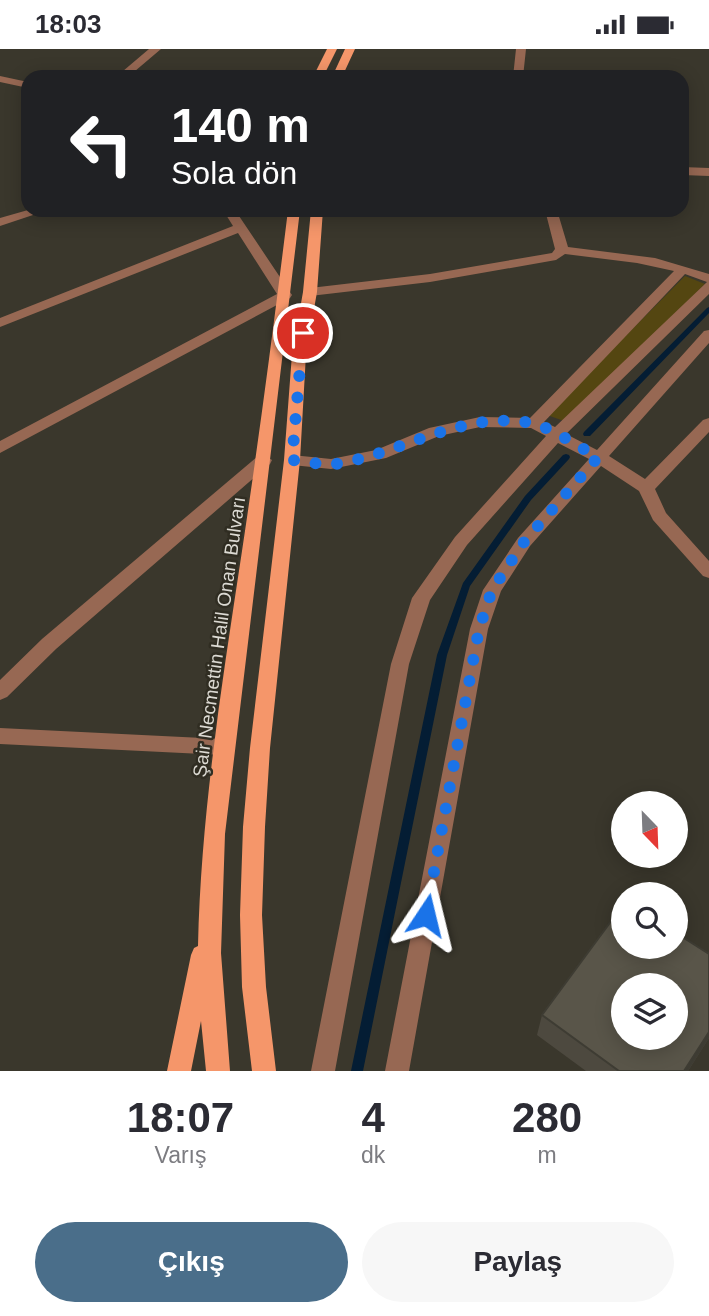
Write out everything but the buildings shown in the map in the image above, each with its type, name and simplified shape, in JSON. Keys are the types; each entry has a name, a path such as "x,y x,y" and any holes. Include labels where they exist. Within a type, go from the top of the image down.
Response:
{"main road":[{"path":"322,70 332,49"},
{"path":"340,70 350,49"},
{"name":"Şair Necmettin Halil Onan Bulvarı","path":"218,1071 209,986 210,913 223,747 264,460 293,217"},
{"path":"264,1071 253,975 251,915 254,827 260,748 292,460 299,353 310,292 316,217"},
{"path":"179,1071 210,913"}],"street":[{"path":"130,70 156,49"},
{"path":"519,70 521,49"},
{"path":"0,79 21,84"},
{"path":"689,171 709,171"},
{"path":"0,222 21,216"},
{"path":"0,448 285,295 233,217"},
{"path":"553,217 562,250"},
{"path":"0,323 240,229"},
{"path":"310,292 442,275 556,256 562,250"},
{"path":"562,250 646,259 709,279"},
{"path":"534,423 683,269"},
{"path":"323,1071 400,664 421,598 461,541 556,435 709,286"},
{"path":"397,1071 479,629 492,590 524,542 709,334"},
{"path":"292,460 331,464 380,454 435,432 480,422 534,423 598,457 646,488 659,516 709,572"},
{"path":"646,488 709,423"},
{"path":"0,692 50,644 264,460"},
{"path":"0,736 223,747"}],"shaded area":[{"path":"685,276 705,284 564,421 547,415"}],"waterway":[{"path":"587,434 709,309"},
{"path":"357,1071 442,655 466,585 528,498 566,457"}],"route":[{"path":"303,333 299,353 292,460 331,464 380,454 435,432 480,422 534,423 598,457 524,542 492,590 479,629 426,915"}]}
